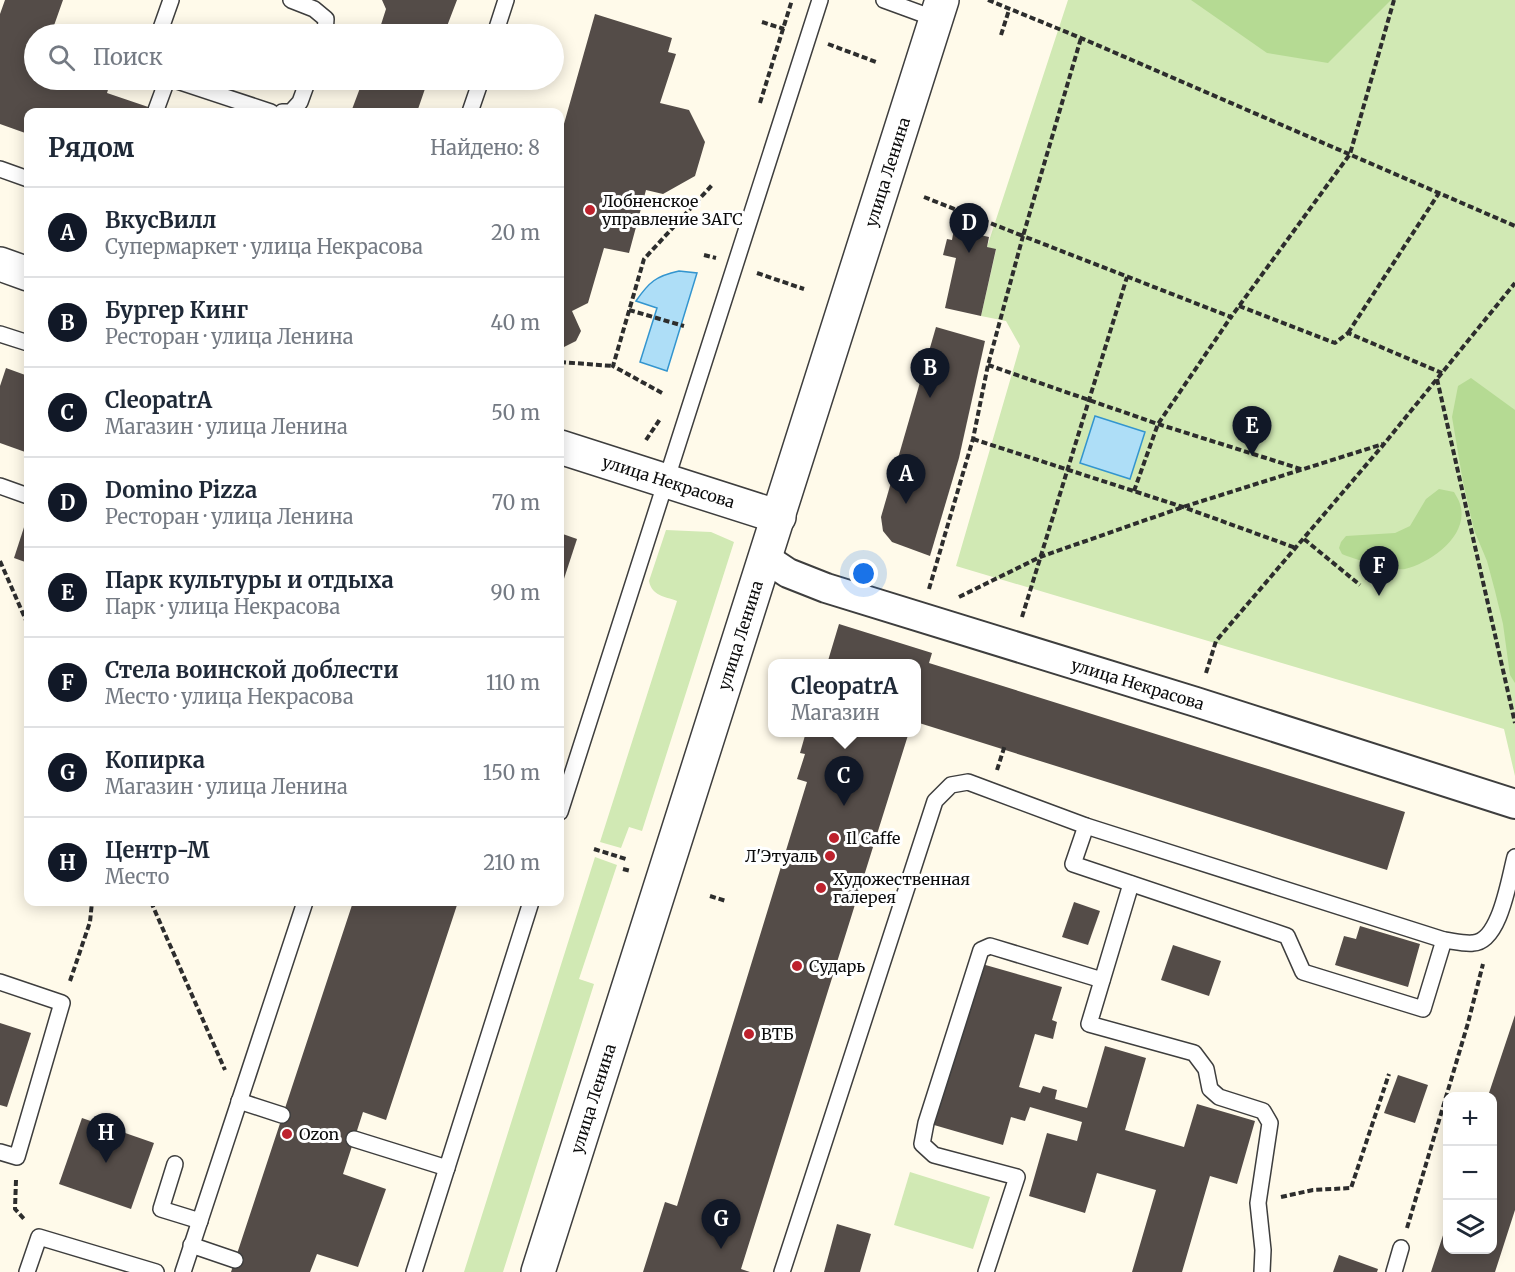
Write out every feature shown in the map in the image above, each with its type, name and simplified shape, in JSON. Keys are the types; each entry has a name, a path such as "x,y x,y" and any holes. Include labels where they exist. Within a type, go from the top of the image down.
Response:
{"street":[{"name":"улица Ленина","path":"538,1272 939,10"},
{"path":"0,264 24,273"},
{"name":"улица Некрасова","path":"564,448 779,517"},
{"name":"улица Некрасова","path":"764,557 789,573 826,588 1196,702 1515,804"}],"lane":[{"path":"163,24 171,0"},
{"path":"291,0 314,9 326,19 326,24"},
{"path":"498,24 506,0"},
{"path":"564,799 820,0"},
{"path":"884,0 939,10"},
{"path":"157,108 163,90"},
{"path":"204,90 259,108"},
{"path":"295,108 300,102 304,90"},
{"path":"471,108 478,90"},
{"path":"0,169 24,178"},
{"path":"0,334 24,342"},
{"path":"1,490 24,495"},
{"path":"782,1272 935,801 951,785 968,782 1086,826 1444,940 1475,944 1490,934 1498,919 1515,857"},
{"path":"1086,826 1073,864 1287,936 1303,972 1423,1009 1444,940"},
{"path":"1131,884 1089,1024 1194,1053 1206,1069 1210,1089 1220,1097 1263,1111 1270,1123 1258,1203 1263,1250 1262,1272"},
{"path":"183,1272 304,906"},
{"path":"414,1272 530,906"},
{"path":"986,1272 1017,1178 934,1155 922,1144 926,1123 981,950 990,946 1102,980"},
{"path":"0,982 62,1003 16,1157 0,1152"},
{"path":"239,1101 282,1115"},
{"path":"354,1139 447,1168"},
{"path":"175,1164 161,1209 200,1221"},
{"path":"27,1272 39,1237 156,1272"},
{"path":"191,1245 235,1260"},
{"path":"1394,1272 1401,1248"}],"path":[{"path":"988,0 1515,226"},
{"path":"1134,491 1158,424 1231,317 1350,154 1394,0"},
{"path":"1001,35 1009,10"},
{"path":"921,616 973,440 988,365 1081,38"},
{"path":"613,366 644,259 713,184"},
{"path":"1239,306 1335,343 1348,333 1439,193"},
{"path":"924,197 1231,317"},
{"path":"1013,646 1127,277"},
{"path":"1196,702 1216,641 1384,444 1515,283"},
{"path":"629,310 682,325"},
{"path":"1348,333 1442,373"},
{"path":"564,362 613,366 662,393"},
{"path":"988,365 1158,424 1305,470"},
{"path":"1437,380 1515,723"},
{"path":"973,440 1183,507 1296,548"},
{"path":"921,616 1040,557 1183,507 1384,444"},
{"path":"1304,539 1360,585"},
{"path":"0,561 24,617"},
{"path":"594,849 626,859"},
{"path":"623,869 631,871"},
{"path":"710,896 726,901"},
{"path":"62,1003 90,922 92,906"},
{"path":"153,906 239,1101"},
{"path":"1401,1248 1468,1023 1490,934"},
{"path":"1258,1203 1313,1190 1351,1188 1389,1074"},
{"path":"15,1209 16,1157"}],"green space":[{"path":"1068,0 1515,0 1515,776 1504,729 956,566 1020,346 1006,321 981,316 996,250 987,247"},
{"path":"1191,0 1391,0 1328,63 1267,53"},
{"path":"1471,378 1515,410 1515,683 1510,675 1503,624 1487,561 1474,530 1452,417 1458,386"},
{"path":"1439,489 1454,492 1460,502 1462,515 1454,537 1426,561 1399,569 1342,554 1339,548 1346,536 1395,533 1410,526 1426,499"},
{"path":"666,530 711,532 734,542 642,831 629,827 621,848 600,842 677,601 656,593 649,581"},
{"path":"595,857 617,865 579,979 594,984 503,1272 464,1272"},
{"path":"910,1172 990,1197 973,1249 894,1225"}],"water":[{"path":"679,271 697,273 667,371 640,362 657,308 636,301 654,281 664,275"},
{"path":"1095,416 1145,432 1130,479 1080,463"}],"building":[{"path":"5,0 63,0 55,24 24,24 24,90 108,90 107,93 151,108 24,108 24,133 0,124 0,14"},
{"path":"382,0 457,0 448,24 381,24 386,9"},
{"path":"595,14 672,38 668,52 676,54 660,103 689,110 705,142 695,176 663,194 646,190 629,253 604,248 588,303 572,311 581,331 576,341 564,347 564,124"},
{"path":"359,90 425,90 418,108 352,108"},
{"path":"954,229 989,237 987,247 996,249 981,316 945,308 956,258 943,255 947,239 952,240"},
{"path":"936,327 985,341 959,458 930,556 892,542 883,531 881,517"},
{"path":"6,368 24,375 24,452 0,443 0,386"},
{"path":"24,527 24,562 14,558"},
{"path":"564,534 577,539 564,579"},
{"path":"839,624 932,653 929,663 1405,812 1387,870 921,724 921,659 828,659"},
{"path":"805,737 907,737 741,1269 750,1272 643,1272 665,1202 677,1206 807,782 797,779 805,754 800,753"},
{"path":"1074,902 1100,911 1088,945 1062,937"},
{"path":"352,906 457,906 386,1120 363,1112 343,1174 386,1189 358,1267 317,1254 310,1272 231,1272"},
{"path":"1360,926 1420,944 1408,987 1335,965 1344,936 1356,939"},
{"path":"1173,945 1221,961 1209,996 1161,980"},
{"path":"982,964 1062,987 1052,1020 1057,1022 1053,1039 1035,1034 1019,1087 1040,1093 1043,1086 1057,1090 1055,1099 1087,1108 1105,1046 1146,1058 1125,1130 1184,1147 1197,1104 1255,1121 1237,1184 1210,1176 1182,1272 1132,1272 1156,1190 1097,1173 1085,1213 1029,1196 1047,1133 1077,1141 1082,1122 1030,1107 1025,1121 1011,1117 1003,1145 934,1125"},
{"path":"1515,1015 1515,1210 1495,1272 1431,1272 1443,1235 1443,1254 1497,1254 1497,1092 1489,1092"},
{"path":"0,1023 31,1033 7,1107 0,1105"},
{"path":"1398,1075 1428,1085 1415,1123 1384,1113"},
{"path":"82,1118 154,1143 131,1209 59,1184"},
{"path":"837,1224 871,1234 860,1272 824,1272"},
{"path":"1339,1255 1378,1269 1377,1272 1333,1272"}],"place":[{"name":"Лобненское управление ЗАГС","path":"590,210"},
{"name":"Domino Pizza","path":"969,253"},
{"name":"Бургер Кинг","path":"930,398"},
{"name":"Парк культуры и отдыха","path":"1252,456"},
{"name":"ВкусВилл","path":"906,504"},
{"name":"Стела воинской доблести","path":"1379,596"},
{"name":"CleopatrA","path":"844,806"},
{"name":"Il Caffe","path":"834,838"},
{"name":"Л'Этуаль","path":"830,856"},
{"name":"Художественная галерея","path":"821,888"},
{"name":"Сударь","path":"797,966"},
{"name":"ВТБ","path":"749,1034"},
{"name":"Ozon","path":"287,1134"},
{"name":"Центр-М","path":"106,1163"},
{"name":"Копирка","path":"721,1249"}]}
